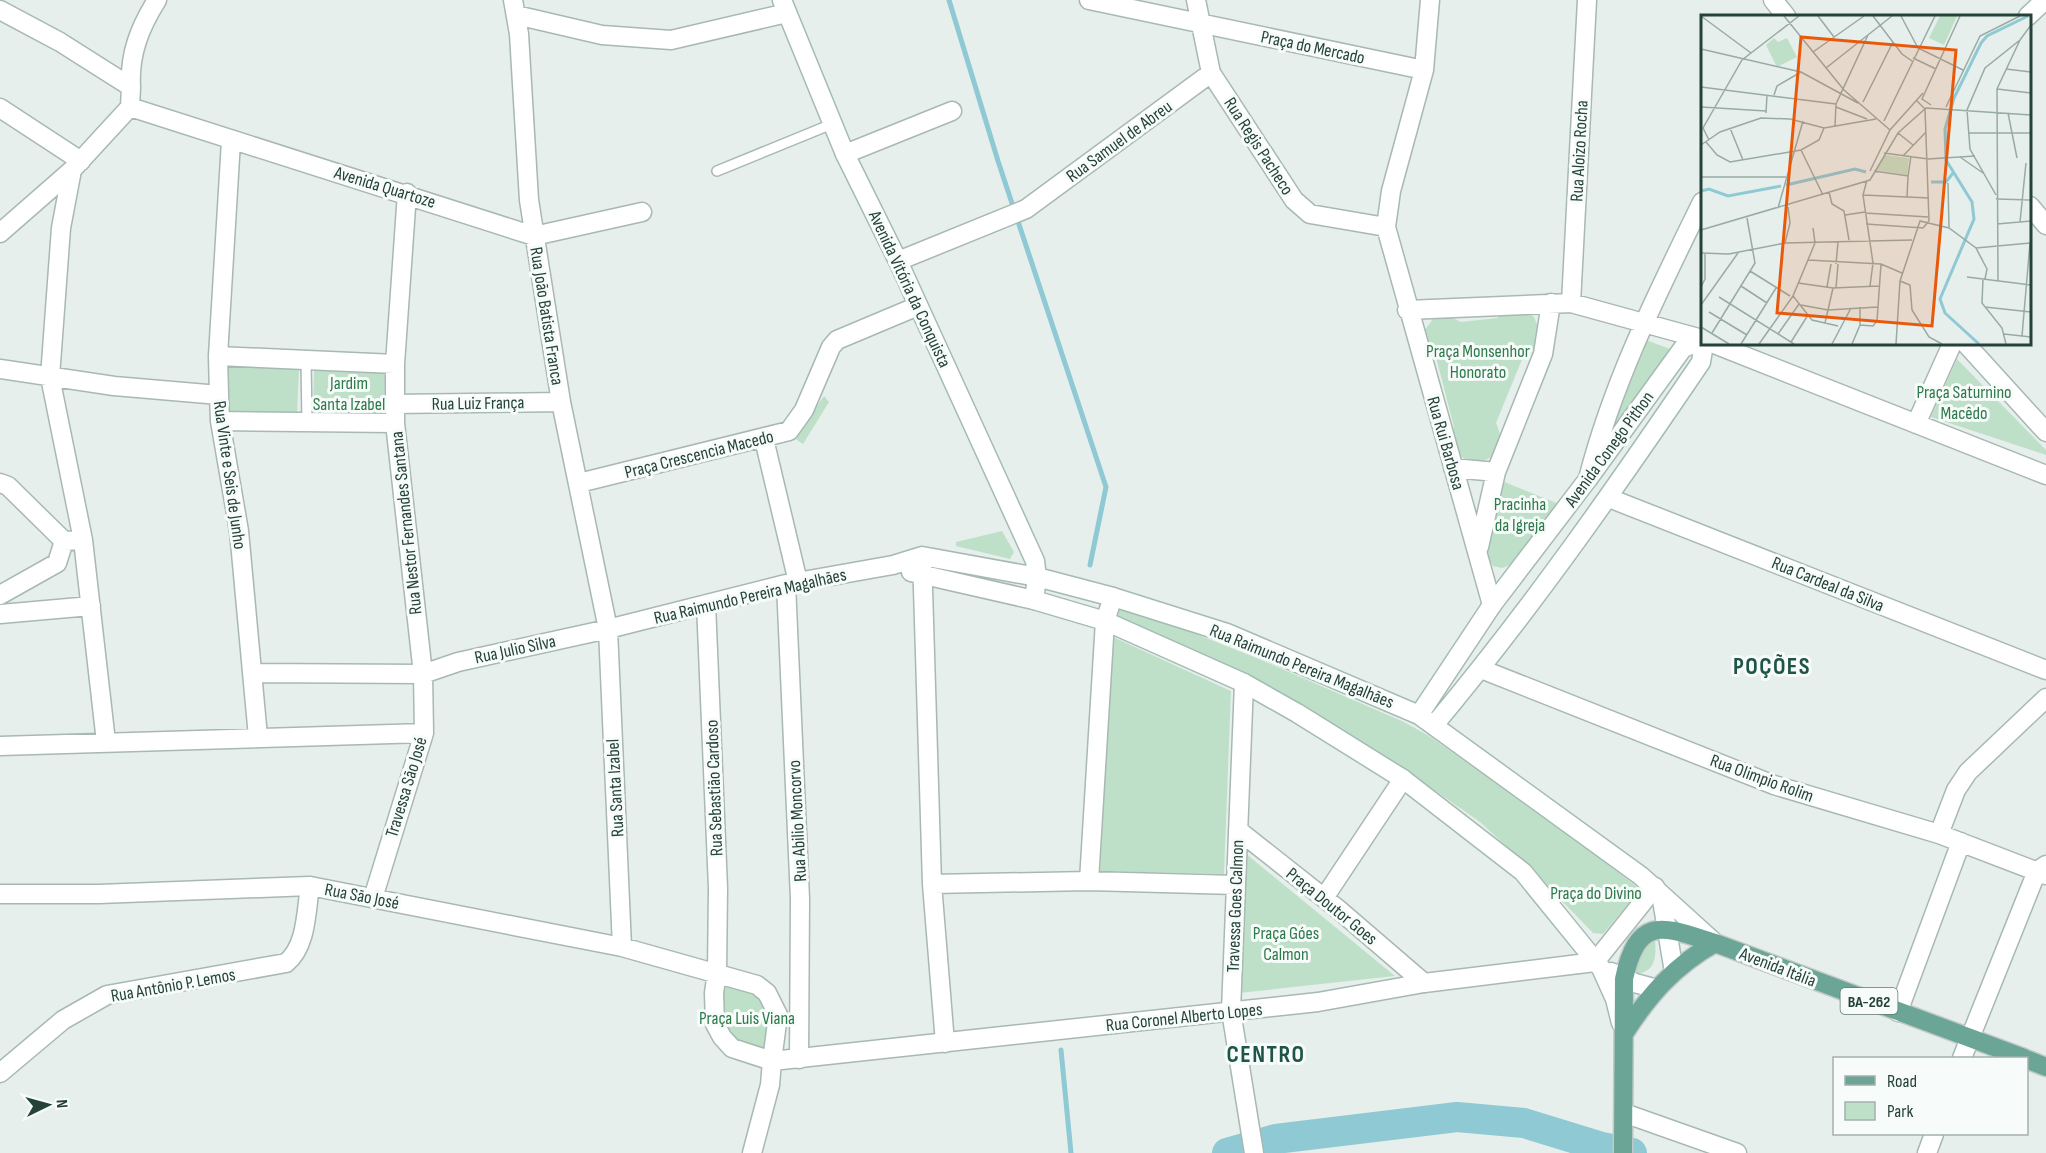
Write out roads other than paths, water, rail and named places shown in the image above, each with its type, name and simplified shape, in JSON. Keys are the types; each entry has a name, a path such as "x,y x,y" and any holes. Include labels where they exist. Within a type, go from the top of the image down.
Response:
{"main road":[{"name":"Avenida Itália","path":"1669,929 1715,943 2020,1057"},
{"path":"1623,1153 1624,978 1628,960 1638,939 1646,933 1669,929"},
{"path":"1624,1034 1657,988 1693,955 1715,943"},
{"name":"Avenida Itália","path":"2028,1060 2046,1067"}],"street":[{"path":"0,232 76,165 130,107 133,55 141,26 157,0"},
{"name":"Praça do Mercado","path":"1089,0 1424,70"},
{"name":"Rua Regis Pacheco","path":"1196,0 1211,73 1294,200 1310,214 1386,227"},
{"name":"Rua Rui Barbosa","path":"1430,0 1424,70 1391,191 1386,227 1407,310 1492,605"},
{"name":"Rua Aloizo Rocha","path":"1571,303 1587,0"},
{"path":"1773,0 1787,15"},
{"path":"1788,15 1791,0"},
{"path":"2029,15 2045,0"},
{"path":"514,7 602,35 671,40 785,7"},
{"name":"Rua João Batista Franca","path":"514,7 529,200 534,236 561,402 608,629"},
{"name":"Avenida Vitória da Conquista","path":"785,7 845,154 898,261 1035,561 1037,577"},
{"path":"0,10 60,42 131,87"},
{"name":"Rua Samuel de Abreu","path":"898,261 1026,209 1211,73"},
{"name":"Avenida Quartoze","path":"130,107 231,141 407,193 534,236"},
{"path":"0,108 76,165"},
{"path":"845,154 952,111"},
{"name":"Rua Vinte e Seis de Junho","path":"231,141 218,356 220,421 239,531 258,737"},
{"path":"76,165 62,228 50,377 83,540 106,742"},
{"name":"Rua Nestor Fernandes Santana","path":"407,193 395,364 394,423 423,674"},
{"path":"1588,479 1599,436 1642,323 1701,204"},
{"path":"2031,207 2046,225"},
{"path":"534,236 642,212"},
{"path":"1478,551 1496,472 1543,354 1551,303"},
{"path":"1407,310 1571,303 1701,340"},
{"name":"Praça Crescencia Macedo","path":"579,483 764,439 789,430 796,423 831,347 837,340 918,306"},
{"name":"Avenida Conego Pithon","path":"1419,715 1492,605 1588,479 1683,348 1701,342"},
{"name":"Avenida Conego Pithon","path":"1435,724 1481,669 1609,498 1701,362 1703,345"},
{"path":"1717,345 2046,475"},
{"path":"1916,424 1952,345"},
{"path":"1967,345 2046,432"},
{"path":"218,356 395,364"},
{"path":"0,369 114,386 219,395"},
{"name":"Rua Luiz França","path":"394,404 561,402"},
{"path":"220,421 394,423"},
{"name":"Rua Abilio Moncorvo","path":"764,439 792,583 800,899 799,1059"},
{"path":"1452,468 1496,472"},
{"path":"0,483 8,486 64,541 83,540"},
{"name":"Rua Cardeal da Silva","path":"1609,498 2046,670"},
{"path":"0,595 57,563 64,541"},
{"path":"922,556 932,884 945,1044"},
{"name":"Rua Raimundo Pereira Magalhães","path":"608,629 792,583 892,565 922,556 1037,577 1113,597 1227,633 1419,715 1435,724 1658,891 1715,943"},
{"name":"Rua Raimundo Pereira Magalhães","path":"892,565 921,576 1034,600 1105,621 1244,683 1297,713 1402,779 1523,872 1598,965"},
{"path":"1034,600 1037,577"},
{"path":"1089,881 1105,621 1113,597"},
{"name":"Rua Sebastião Cardoso","path":"706,604 718,888 717,972"},
{"path":"0,614 91,606"},
{"name":"Rua Julio Silva","path":"252,672 423,674 459,662 608,629"},
{"name":"Rua Santa Izabel","path":"608,629 622,947"},
{"name":"Rua Olimpio Rolim","path":"1481,669 1774,785 1939,834 2043,870"},
{"name":"Travessa São José","path":"373,898 424,733 423,674"},
{"name":"Travessa Goes Calmon","path":"1244,683 1231,1011 1254,1153"},
{"path":"1939,834 1956,790 1968,772 2046,698"},
{"path":"0,746 424,733"},
{"path":"1324,898 1402,779"},
{"name":"Praça Doutor Goes","path":"1238,830 1324,898 1424,983"},
{"path":"1898,1012 1961,842"},
{"path":"1963,1057 2043,870"},
{"path":"932,884 1089,881 1236,885"},
{"name":"Rua São José","path":"0,894 99,894 310,886 622,947 757,985 774,1003 778,1027 770,1085 753,1153"},
{"name":"Rua Antônio P. Lemos","path":"0,1072 63,1020 107,995 286,963 301,944 310,886"},
{"path":"1658,891 1669,929 1674,972"},
{"path":"1598,965 1658,891"},
{"path":"1598,965 1624,978 1657,988"},
{"path":"1598,965 1615,999 1624,1034"},
{"name":"Rua Coronel Alberto Lopes","path":"772,1061 1318,1002 1424,983 1598,965"},
{"path":"717,972 715,1024 722,1037 732,1048 772,1061"},
{"path":"1624,1113 1737,1153"},
{"path":"1927,1153 1934,1135"}],"lane":[{"path":"717,171 832,124"},
{"path":"306,360 307,423"}],"waterway":[{"path":"949,0 998,161 1106,487 1090,565"},
{"path":"1061,1050 1071,1153"},
{"path":"1227,1153 1276,1139 1457,1117 1524,1123 1602,1147 1632,1153"}],"district":[{"name":"POÇÕES","path":"1772,666"},
{"name":"CENTRO","path":"1266,1054"}],"park label":[{"name":"Praça Monsenhor Honorato","path":"1478,361"},
{"name":"Jardim Santa Izabel","path":"349,394"},
{"name":"Praça Saturnino Macêdo","path":"1964,402"},
{"name":"Pracinha da Igreja","path":"1520,514"},
{"name":"Praça do Divino","path":"1596,893"},
{"name":"Praça Góes Calmon","path":"1286,943"},
{"name":"Praça Luis Viana","path":"747,1018"}]}
